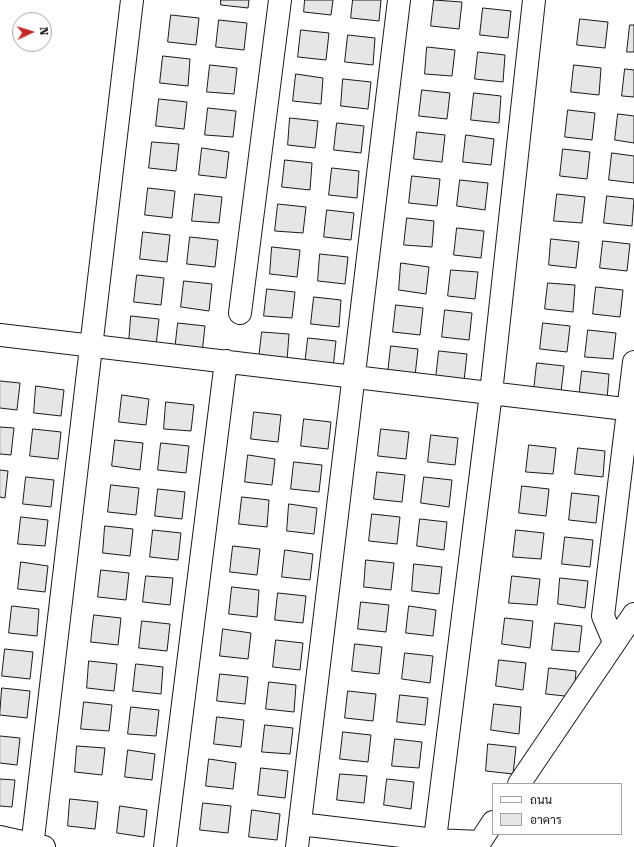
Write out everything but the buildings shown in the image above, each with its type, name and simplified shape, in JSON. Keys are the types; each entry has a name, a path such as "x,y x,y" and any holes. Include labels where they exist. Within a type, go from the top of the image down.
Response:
{"street":[{"path":"0,837 36,846 91,346 132,0"},
{"path":"240,313 280,0"},
{"path":"298,847 399,0"},
{"path":"434,843 491,393 534,0"},
{"path":"0,335 631,410"},
{"path":"165,847 226,362"},
{"path":"614,642 603,616 631,410 634,362"},
{"path":"520,783 634,614"},
{"path":"300,824 434,843 480,842 492,824"}]}
